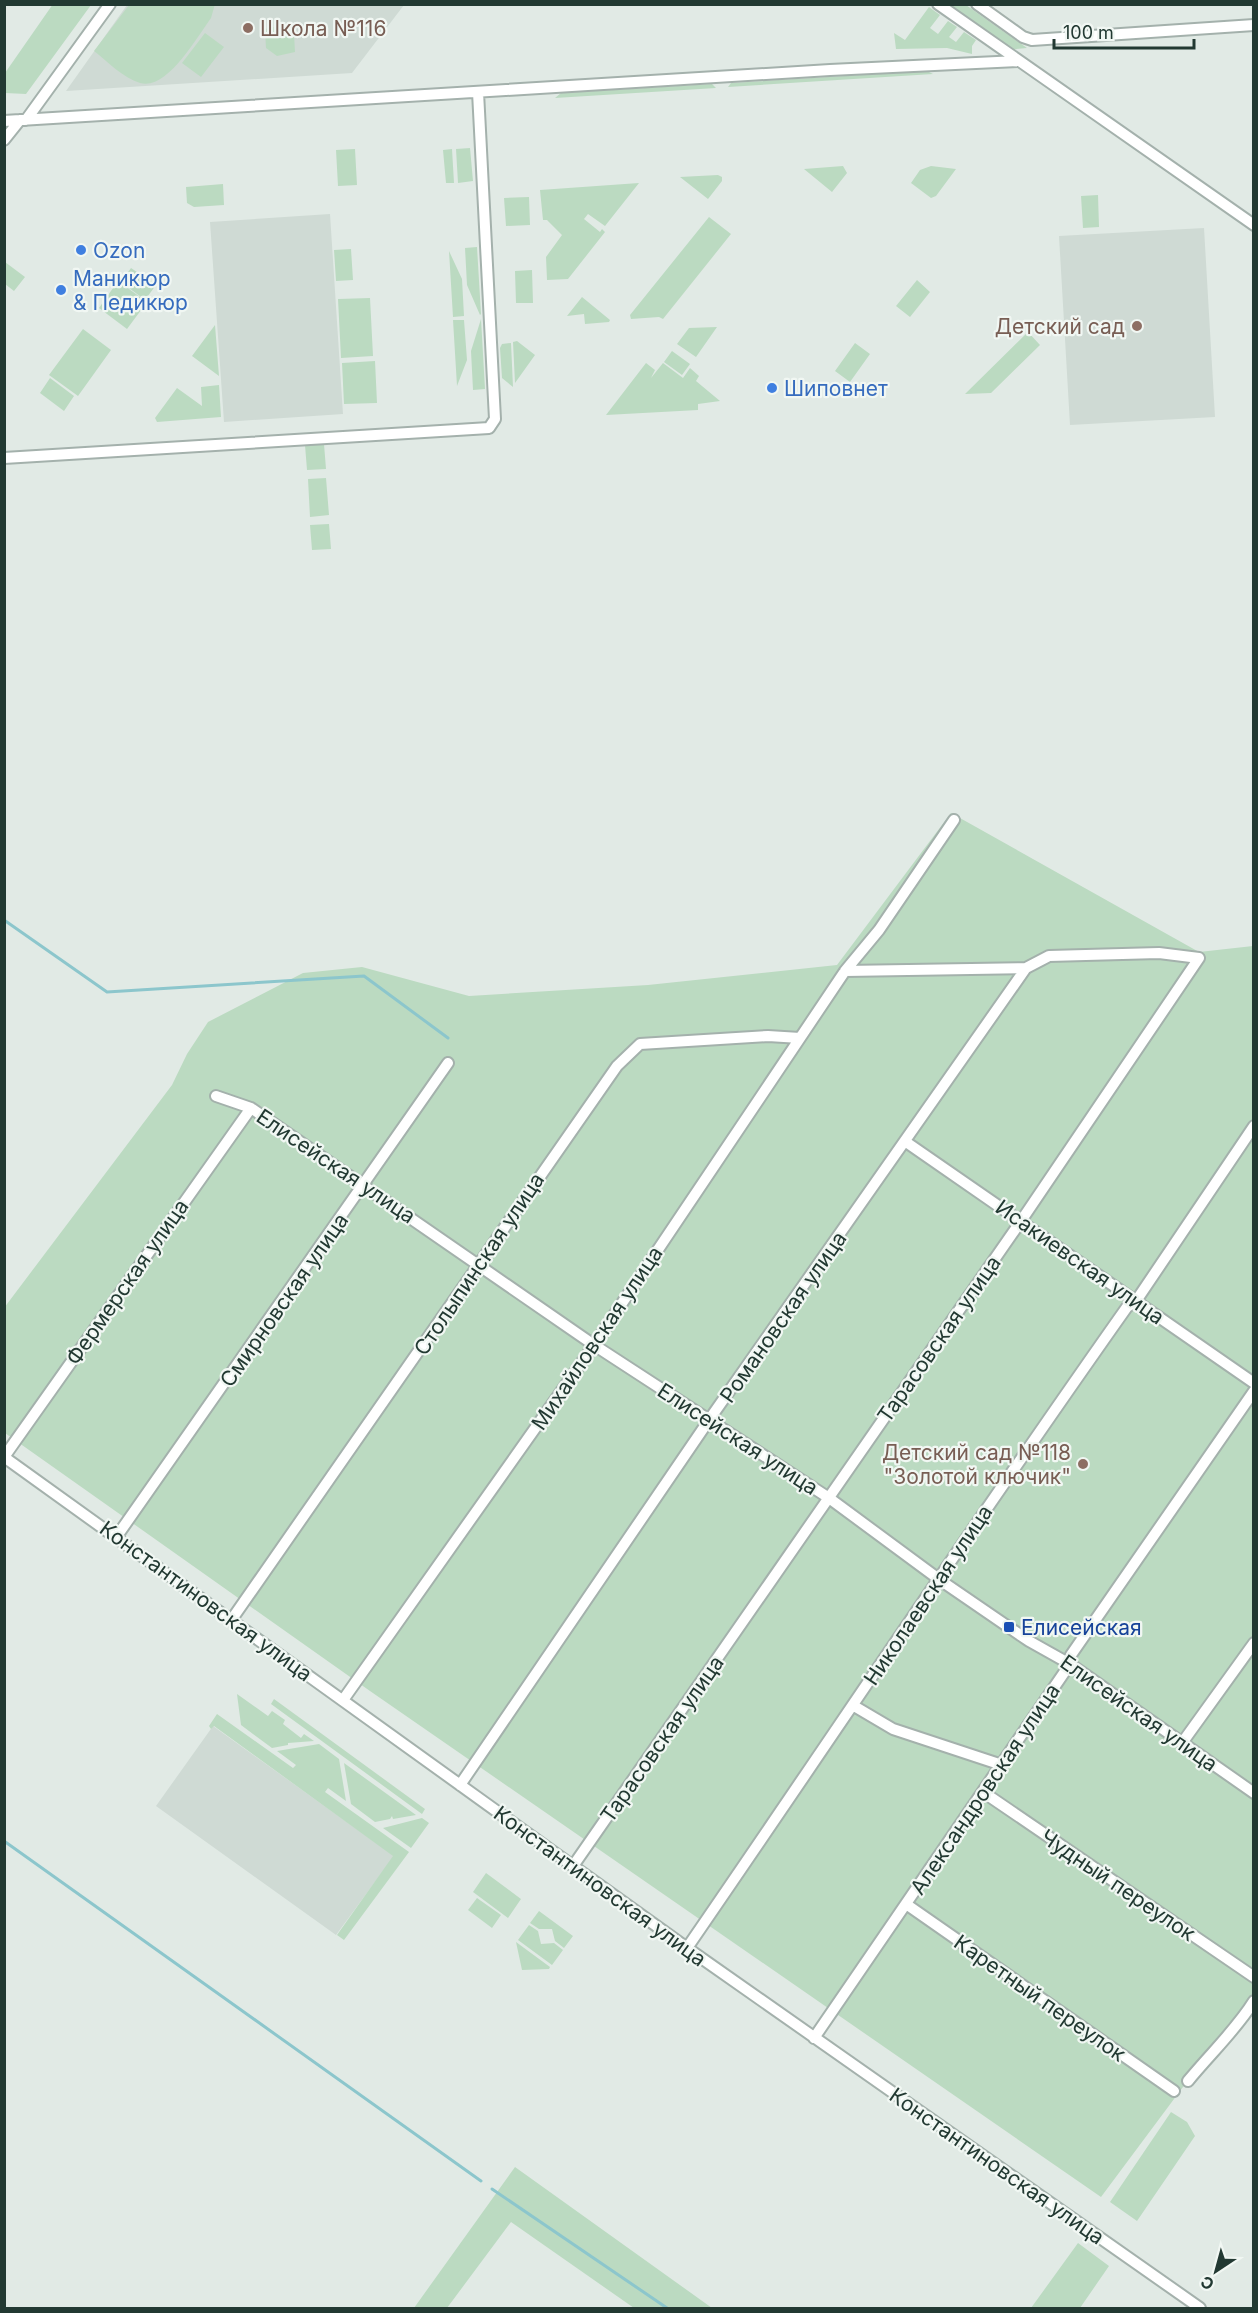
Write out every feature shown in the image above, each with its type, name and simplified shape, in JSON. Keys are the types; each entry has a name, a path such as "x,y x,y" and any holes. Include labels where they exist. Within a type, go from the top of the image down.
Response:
{"street":[{"path":"4,140 45,93 110,4"},
{"path":"938,4 1254,225"},
{"path":"977,4 1023,37 1032,40 1254,25"},
{"path":"4,121 830,69 1018,61"},
{"path":"4,458 489,428 495,419 478,92"},
{"path":"845,971 879,930 954,820"},
{"name":"Тарасовская улица","path":"573,1866 1021,1221 1199,958 1159,953 1049,956 1026,968"},
{"path":"845,971 1026,968"},
{"name":"Романовская улица","path":"460,1785 709,1420 1026,968"},
{"name":"Михайловская улица","path":"343,1700 594,1345 845,971"},
{"name":"Столыпинская улица","path":"232,1619 480,1265 554,1153 617,1066 640,1044 768,1036 800,1038"},
{"name":"Смирновская улица","path":"117,1536 365,1186 448,1063"},
{"name":"Елисейская улица","path":"216,1096 251,1108 594,1345 829,1498 940,1580 1029,1641 1070,1664 1254,1793"},
{"name":"Фермерская улица","path":"4,1457 251,1108"},
{"name":"Николаевская улица","path":"687,1948 854,1706 922,1601 940,1580 1012,1469 1127,1307 1136,1301 1254,1126"},
{"name":"Исакиевская улица","path":"906,1142 1254,1383"},
{"name":"Александровская улица","path":"814,2038 1070,1664 1071,1655 1254,1391"},
{"name":"Константиновская улица","path":"4,1457 117,1536 687,1948 1200,2308"},
{"path":"1182,1743 1254,1643"},
{"path":"854,1706 893,1729 1002,1765"},
{"name":"Чудный переулок","path":"983,1792 1254,1977"},
{"name":"Каретный переулок","path":"906,1904 1174,2091"},
{"path":"1188,2081 1215,2046 1243,2018 1254,2001"}],"shaded area":[{"name":"Школа №116","path":"127,5 404,5 352,73 66,91"},
{"path":"330,214 343,414 224,422 210,222"},
{"name":"Детский сад","path":"1204,228 1215,417 1070,425 1059,236"},
{"path":"213,1726 394,1856 336,1935 156,1806"}],"green space":[{"path":"53,4 91,5 26,94 5,93 5,73"},
{"path":"215,4 211,18 190,49 171,71 161,79 150,83 140,83 127,77 94,51 129,5"},
{"path":"944,5 966,5 1027,48 1007,50"},
{"path":"929,7 940,15 930,28 938,34 948,21 957,27 949,37 956,42 964,32 976,40 972,46 972,54 947,48 896,49 894,33 905,40"},
{"path":"283,25 294,34 295,52 277,56 266,48 265,29"},
{"path":"205,33 224,47 201,77 182,63"},
{"path":"927,71 933,74 728,87 731,83"},
{"path":"712,84 716,88 555,98 561,93"},
{"path":"470,148 473,181 458,183 456,149"},
{"path":"355,149 357,185 338,186 336,150"},
{"path":"452,149 454,183 446,183 443,150"},
{"path":"843,166 847,173 832,192 804,169"},
{"path":"931,166 956,169 936,196 931,198 911,183 920,170"},
{"path":"718,175 722,177 722,181 708,199 680,177"},
{"path":"639,183 605,226 588,214 584,219 600,232 602,229 605,232 568,279 547,280 546,257 562,235 547,220 543,220 540,190"},
{"path":"223,184 224,205 194,207 187,203 186,187"},
{"path":"1098,195 1099,227 1083,228 1081,196"},
{"path":"529,197 530,225 506,226 504,198"},
{"path":"709,217 731,234 663,319 659,317 631,319 630,315"},
{"path":"477,247 480,315 467,285 465,248"},
{"path":"351,249 353,280 336,281 334,250"},
{"path":"449,251 462,279 464,316 453,317"},
{"path":"5,262 25,277 14,291 5,284"},
{"path":"131,268 156,285 145,300 121,282"},
{"path":"532,270 533,303 516,303 515,271"},
{"path":"917,280 930,292 910,317 896,306"},
{"path":"118,281 147,302 127,329 99,308"},
{"path":"582,297 610,320 609,322 585,324 584,314 567,316"},
{"path":"370,298 373,356 341,358 338,299"},
{"path":"481,319 485,389 473,390 471,351"},
{"path":"453,320 464,320 467,360 457,386"},
{"path":"215,325 219,376 192,356"},
{"path":"717,327 696,357 677,344 689,328"},
{"path":"83,329 111,350 78,396 49,375"},
{"path":"1028,332 1040,345 991,393 965,394"},
{"path":"517,341 535,355 515,383 513,342"},
{"path":"511,343 513,387 502,378 500,348 502,344"},
{"path":"855,343 870,354 850,382 835,371"},
{"path":"672,351 690,364 682,375 664,362"},
{"path":"375,361 377,403 344,404 342,363"},
{"path":"646,363 655,370 651,378 663,363 683,378 690,368 699,376 696,381 720,401 698,404 698,410 606,415"},
{"path":"50,378 74,396 64,411 40,393"},
{"path":"219,385 221,417 157,422 155,418 177,388 202,406 201,387"},
{"path":"324,444 326,469 307,470 305,445"},
{"path":"326,478 329,515 310,517 308,479"},
{"path":"329,524 331,549 312,550 310,525"},
{"path":"951,813 1199,952 1253,946 1253,1993 1101,2197 370,1691 5,1433 4,1308 172,1085 187,1054 208,1022 303,973 362,967 469,996 648,985 837,965"},
{"path":"237,1694 268,1716 272,1711 285,1720 283,1724 301,1738 304,1734 314,1741 288,1743 288,1745 272,1748 241,1725"},
{"path":"274,1699 425,1809 422,1814 271,1704"},
{"path":"217,1714 293,1768 296,1765 277,1751 319,1744 339,1759 346,1801 328,1788 325,1792 409,1852 344,1940 337,1935 393,1856 214,1726 211,1729 209,1726"},
{"path":"344,1763 416,1815 393,1819 392,1816 390,1819 375,1822 351,1804"},
{"path":"422,1818 429,1823 411,1848 383,1828"},
{"path":"486,1873 521,1899 508,1918 473,1892"},
{"path":"477,1898 501,1915 492,1928 468,1910"},
{"path":"539,1911 573,1936 564,1948 555,1941 552,1929 539,1929 530,1923"},
{"path":"529,1925 538,1931 541,1944 554,1943 563,1950 552,1965 518,1940"},
{"path":"516,1942 550,1967 549,1969 522,1970"},
{"path":"1171,2112 1187,2122 1195,2136 1137,2221 1110,2202"},
{"path":"515,2167 712,2308 634,2308 511,2222 447,2308 414,2308"},
{"path":"1078,2243 1109,2266 1080,2308 1031,2308"}],"waterway":[{"path":"4,920 107,992 364,976 448,1038"},
{"path":"4,1841 481,2181"},
{"path":"492,2189 667,2308"}],"place":[{"name":"Школа №116","path":"248,28"},
{"name":"Ozon","path":"81,250"},
{"name":"Маникюр & Педикюр","path":"61,290"},
{"name":"Детский сад","path":"1137,326"},
{"name":"Шиповнет","path":"772,388"},
{"name":"Детский сад №118 \"Золотой ключик\"","path":"1083,1464"},
{"name":"Елисейская","path":"1009,1627"}]}
